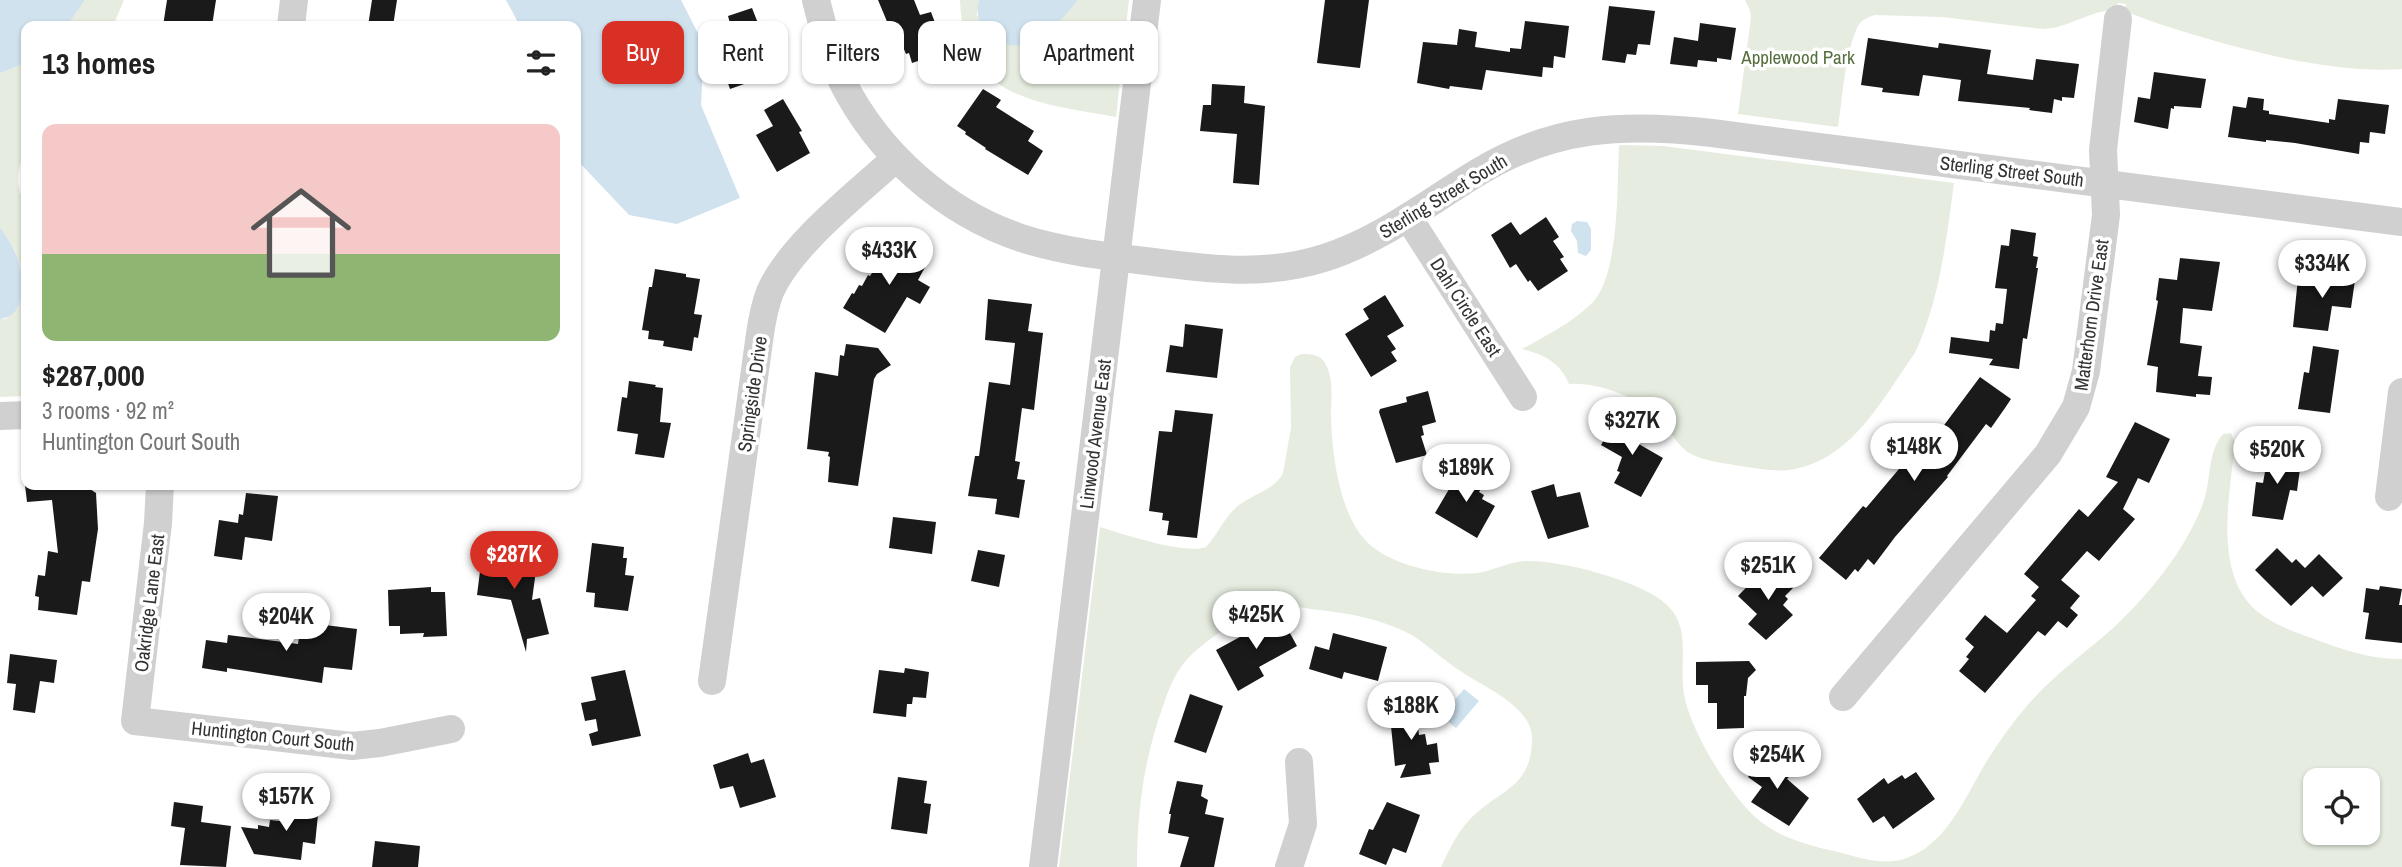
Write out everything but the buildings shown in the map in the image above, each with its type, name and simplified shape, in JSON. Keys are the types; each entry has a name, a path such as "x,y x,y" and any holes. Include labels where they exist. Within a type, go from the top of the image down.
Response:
{"street":[{"path":"292,21 294,0"},
{"name":"Sterling Street South","path":"816,0 842,81 869,124 896,158 948,202 994,227 1027,240 1116,257 1218,270 1280,268 1343,251 1377,236 1476,173 1517,151 1565,135 1619,127 1712,132 2402,222"},
{"name":"Linwood Avenue East","path":"1043,867 1147,0"},
{"name":"Matterhorn Drive East","path":"1843,697 2048,454 2071,416 2080,395 2087,363 2106,215 2103,150 2118,19"},
{"name":"Springside Drive","path":"712,681 760,334 770,293 800,247 896,158"},
{"name":"Dahl Circle East","path":"1408,217 1523,397"},
{"path":"2389,497 2402,392"},
{"path":"0,416 21,415"},
{"name":"Oakridge Lane East","path":"135,721 159,523 160,490"},
{"name":"Huntington Court South","path":"135,721 352,746 451,729"},
{"path":"1289,867 1304,824 1299,762"}],"green space":[{"path":"85,0 124,0 115,21 70,21"},
{"path":"960,0 979,0 977,16 1003,21 963,21"},
{"path":"1078,0 1129,0 1127,21 1058,21"},
{"name":"Applewood Park","path":"1745,0 2402,0 2402,69 2346,68 2287,59 2156,23 2124,11 2126,4 2118,3 2116,10 2043,29 1942,17 1875,15 1860,23 1853,40 1838,127 1738,114 1751,18"},
{"path":"1006,22 1020,24 1020,84 1120,84 1116,117 1059,107 1010,90 1001,84 1006,84"},
{"path":"21,65 21,162 18,180 21,195 21,278 15,251 0,227 0,73"},
{"path":"1619,145 1663,146 1954,183 1936,291 1924,333 1915,353 1863,425 1831,454 1811,464 1789,470 1765,470 1697,457 1678,443 1661,420 1631,398 1593,386 1569,384 1561,370 1550,360 1522,349 1575,317 1591,304 1600,291 1607,273 1615,229"},
{"path":"21,294 21,396 0,397 0,319 6,319 18,308"},
{"path":"1309,354 1322,359 1329,371 1333,447 1339,482 1350,516 1367,542 1390,558 1419,568 1450,573 1478,573 1515,562 1560,564 1616,578 1661,600 1672,610 1679,622 1683,647 1683,689 1696,731 1721,774 1749,811 1767,826 1788,837 1875,861 1900,860 1917,854 1931,844 1954,817 1995,748 2028,705 2053,679 2112,629 2159,578 2176,556 2198,515 2218,441 2223,434 2231,433 2235,443 2227,537 2236,582 2248,602 2265,617 2283,627 2357,653 2402,659 2402,867 1441,867 1466,823 1512,786 1527,768 1532,738 1524,717 1505,699 1406,632 1385,623 1352,615 1295,606 1271,606 1238,619 1196,650 1177,673 1156,726 1146,765 1138,826 1137,867 1059,867 1100,527 1169,546 1196,549 1206,547 1236,507 1270,487 1283,473 1291,428 1290,367 1295,357"}],"water":[{"path":"0,0 85,0 70,21 21,21 21,65 0,73"},
{"path":"506,0 681,0 698,33 698,84 702,84 701,105 740,198 677,224 629,215 581,164 581,21 517,21"},
{"path":"979,0 1078,0 1060,21 1020,21 1020,45 1006,44 1006,21 980,21"},
{"path":"1577,221 1587,222 1591,229 1591,250 1586,256 1578,253 1577,241 1571,231 1572,224"},
{"path":"0,227 18,260 21,270 21,296 16,310 10,316 0,319"},
{"path":"1464,689 1479,701 1456,728 1441,716"}]}
